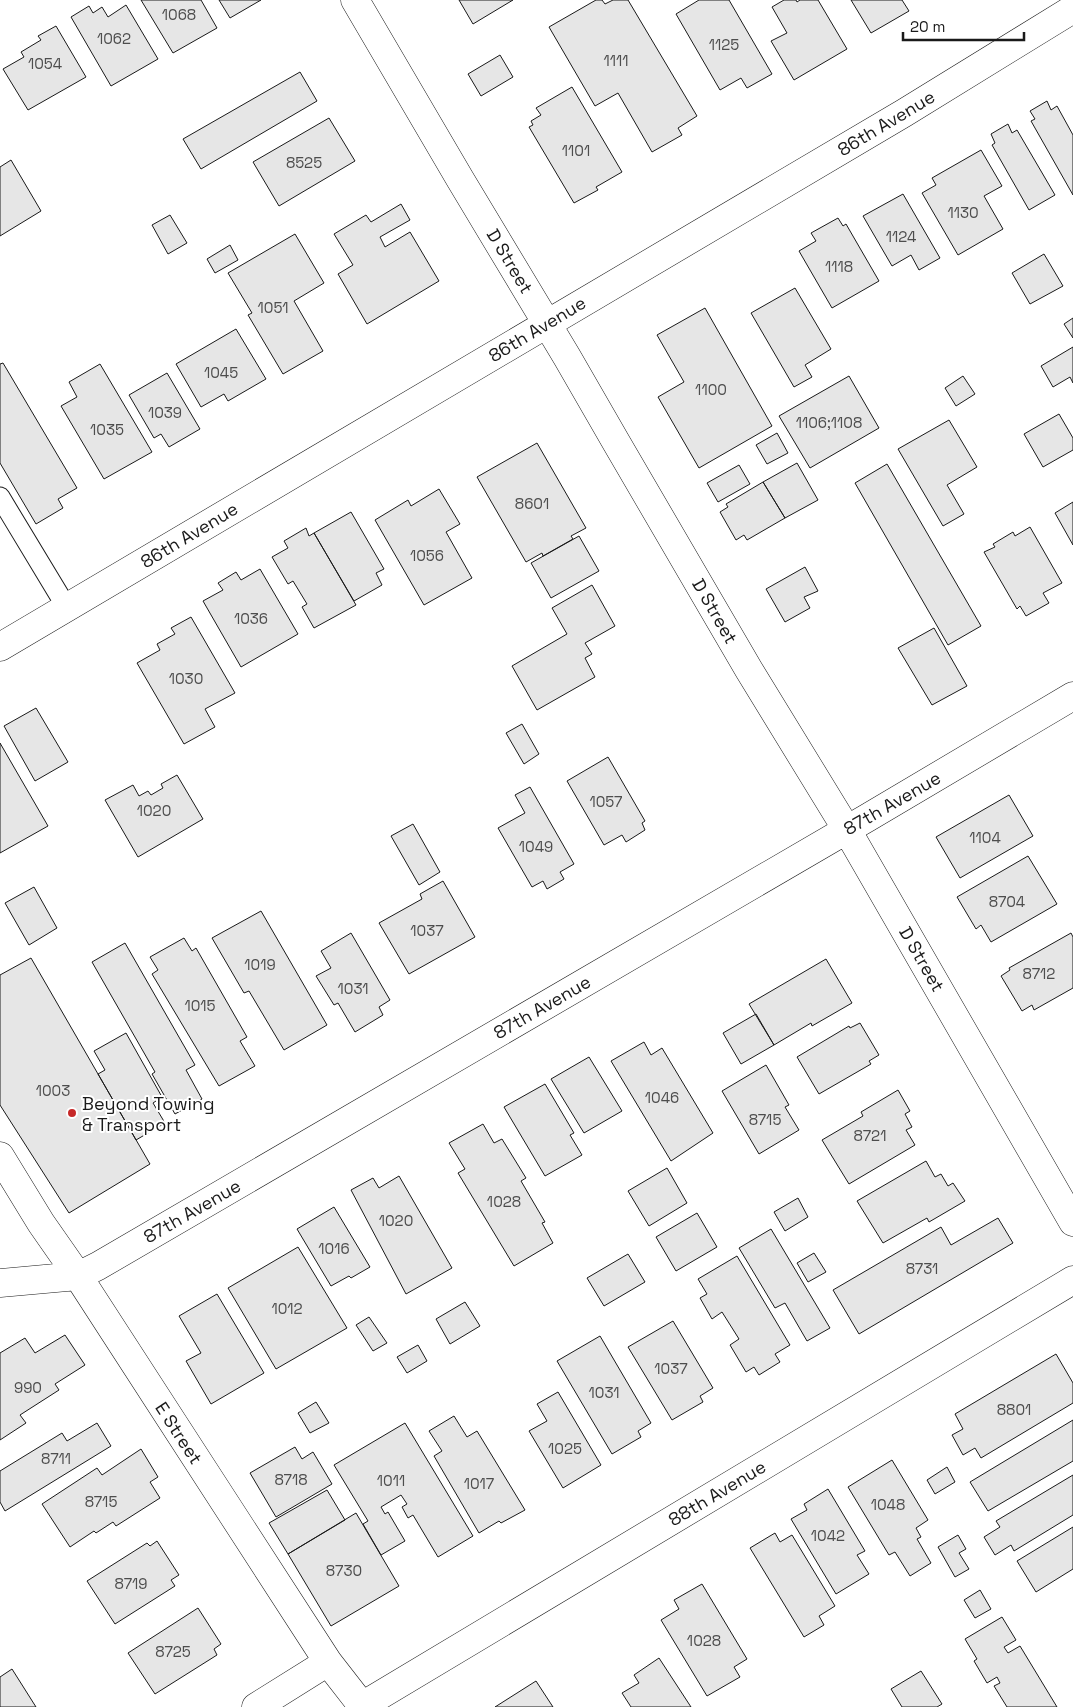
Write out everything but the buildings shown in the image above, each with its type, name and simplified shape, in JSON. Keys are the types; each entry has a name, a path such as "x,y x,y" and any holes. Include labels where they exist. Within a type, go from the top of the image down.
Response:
{"street":[{"name":"D Street","path":"355,0 548,324 744,662 847,830 1073,1222"},
{"name":"86th Avenue","path":"0,647 904,113 1073,9"},
{"name":"87th Avenue","path":"0,1283 78,1276 847,830 1073,696"},
{"name":"E Street","path":"0,1156 10,1192 41,1223 78,1276 328,1662 362,1706"},
{"name":"88th Avenue","path":"362,1706 1073,1280"},
{"path":"256,1707 328,1662"}],"lane":[{"path":"0,497 66,608"}],"place":[{"name":"Beyond Towing & Transport","path":"72,1113"}]}
